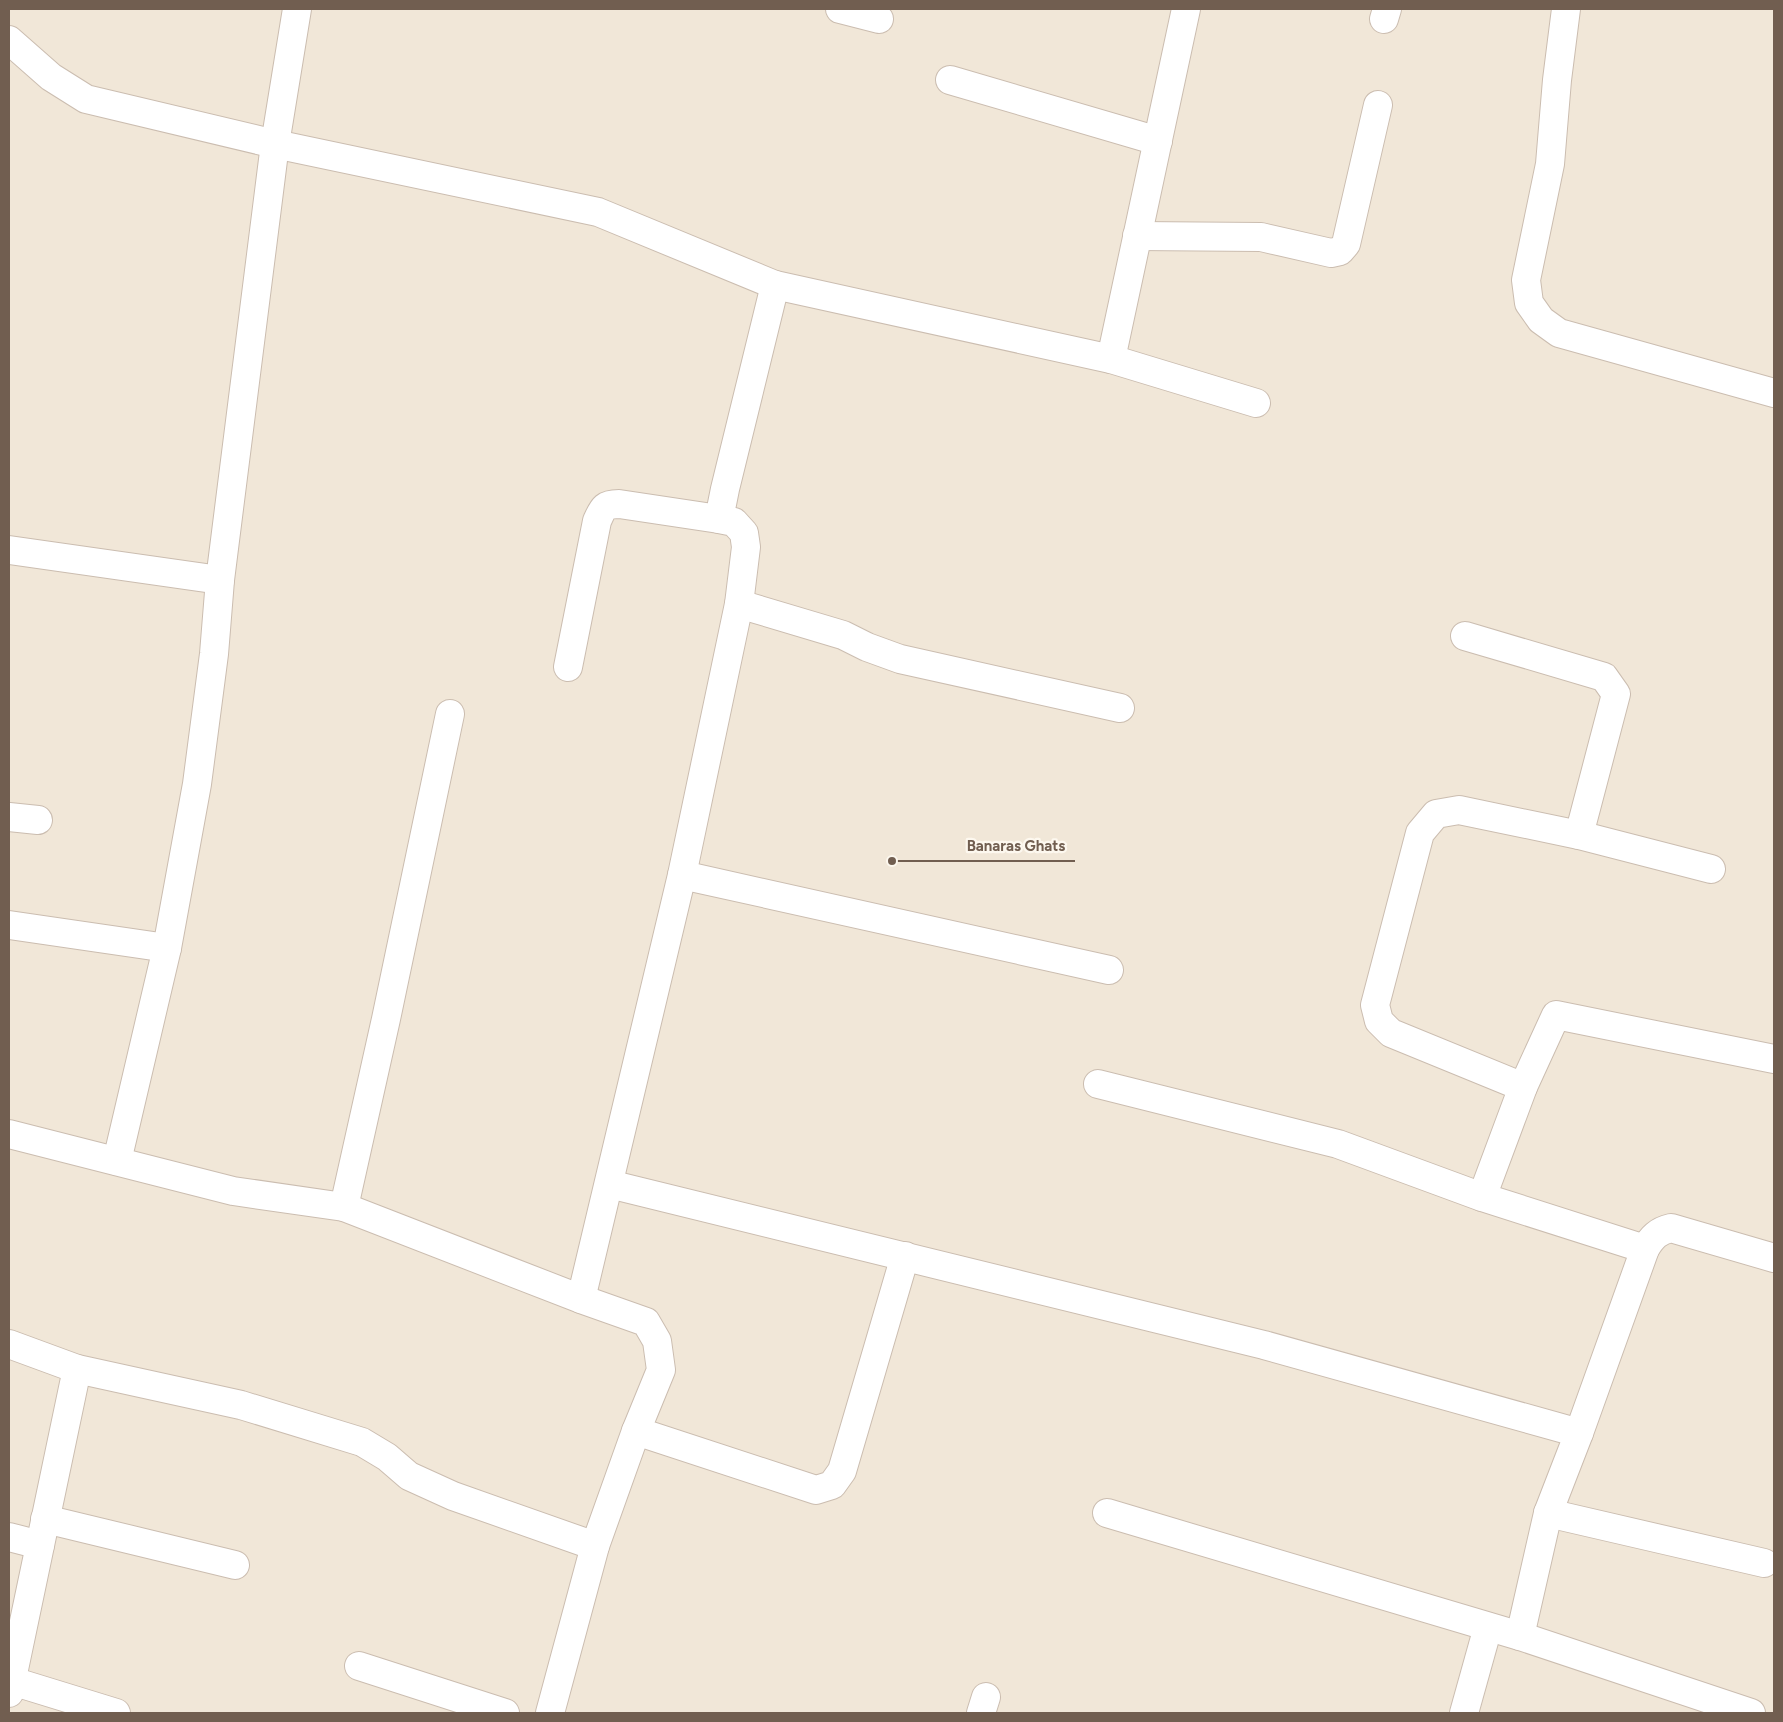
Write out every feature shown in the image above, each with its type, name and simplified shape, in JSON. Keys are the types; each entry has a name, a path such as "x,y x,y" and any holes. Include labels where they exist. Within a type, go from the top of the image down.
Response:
{"street":[{"path":"117,1161 167,948 197,784 214,654 220,580 275,144 297,9"},
{"path":"840,9 879,19"},
{"path":"1111,359 1186,9"},
{"path":"1566,9 1557,80 1550,164 1526,280 1530,302 1540,320 1559,333 1774,393"},
{"path":"9,40 51,77"},
{"path":"9,58 51,77 86,99 275,144 598,212 775,285 1111,359 1256,403"},
{"path":"950,80 1158,141"},
{"path":"1137,236 1261,237 1331,253 1340,251 1346,244 1378,105"},
{"path":"719,519 775,285"},
{"path":"568,667 597,521 602,509 609,504 619,504 719,519 734,522 744,533 746,547 739,604 682,875 610,1184 581,1299"},
{"path":"9,550 220,580"},
{"path":"739,604 843,635 867,647 900,659 1120,708"},
{"path":"1465,636 1604,677 1616,694 1579,835"},
{"path":"344,1207 386,1019 450,714"},
{"path":"1523,1087 1391,1033 1379,1021 1375,1004 1420,833 1436,814 1459,810 1579,835 1711,869"},
{"path":"9,817 38,820"},
{"path":"682,875 1109,970"},
{"path":"9,924 167,948"},
{"path":"1482,1197 1523,1087 1556,1015 1774,1059"},
{"path":"1098,1084 1338,1144 1482,1197 1645,1249"},
{"path":"9,1134 233,1191 344,1207 581,1299 646,1322 657,1341 661,1370 636,1431 595,1546 550,1713"},
{"path":"610,1184 1264,1345 1579,1433"},
{"path":"1520,1636 1548,1513 1579,1433 1645,1249 1652,1238 1660,1231 1671,1228 1774,1258"},
{"path":"636,1431 816,1490 832,1485 842,1471 905,1256"},
{"path":"9,1344 77,1369 241,1405 362,1442 387,1456 409,1476 452,1496 595,1546"},
{"path":"77,1369 10,1687 116,1713"},
{"path":"1107,1513 1520,1636 1751,1713"},
{"path":"1548,1513 1764,1563"},
{"path":"9,1537 43,1532 235,1564"},
{"path":"1464,1713 1488,1627"},
{"path":"359,1666 505,1713"}],"shaded area":[{"path":"9,9 1774,9 1774,1713 9,1713"}],"place":[{"name":"Banaras Ghats","path":"892,861"}]}
